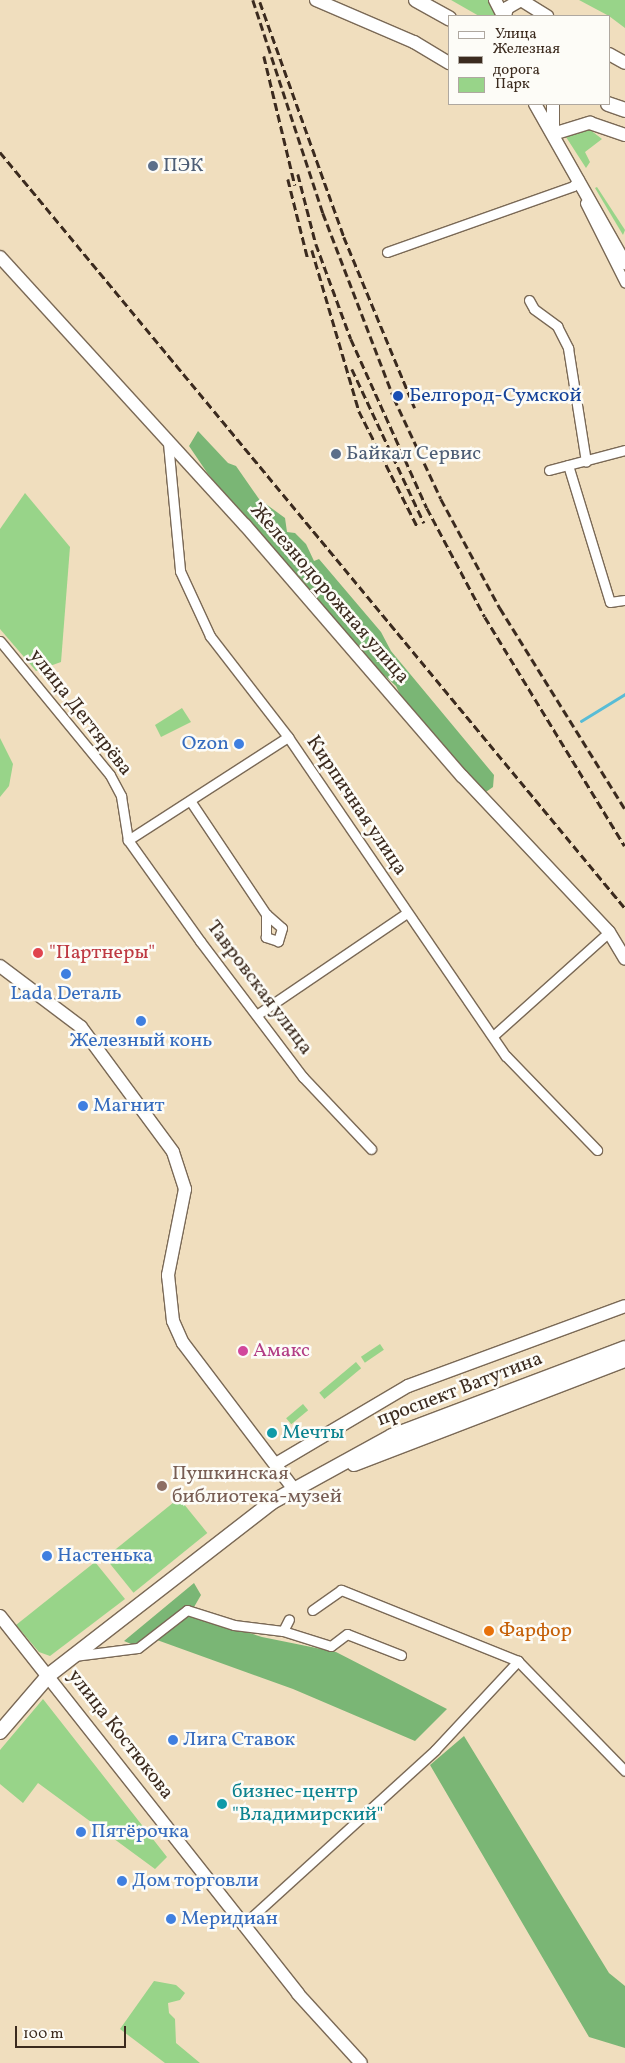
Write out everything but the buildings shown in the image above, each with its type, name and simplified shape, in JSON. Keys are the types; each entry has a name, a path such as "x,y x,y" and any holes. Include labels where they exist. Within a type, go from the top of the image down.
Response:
{"main road":[{"path":"416,0 448,17"},
{"path":"610,105 625,110"},
{"name":"проспект Ватутина","path":"0,1732 49,1675 294,1489 392,1436 625,1348"},
{"name":"проспект Ватутина","path":"313,1478 625,1360"}],"street":[{"path":"316,0 414,42 448,62"},
{"path":"495,0 503,15"},
{"path":"504,15 507,8 521,0 545,15"},
{"path":"610,55 625,63"},
{"path":"536,105 553,134 625,283"},
{"path":"553,105 553,134"},
{"path":"553,134 590,123 625,135"},
{"path":"387,252 576,182"},
{"path":"576,182 625,262"},
{"name":"Железнодорожная улица","path":"0,256 168,442 462,776 609,932 625,959"},
{"path":"529,300 534,309 557,326 568,348 586,462"},
{"name":"Кирпичная улица","path":"168,442 180,571 210,636 288,737 405,914 492,1036 597,1150"},
{"path":"549,470 586,462 625,450"},
{"path":"568,465 610,602 625,600"},
{"name":"улица Дегтярёва","path":"0,642 110,775 121,796 128,840"},
{"path":"128,840 191,802 288,737"},
{"path":"191,802 266,914"},
{"name":"Тавровская улица","path":"128,840 303,1077 371,1149"},
{"path":"258,1014 405,914"},
{"path":"492,1036 609,932"},
{"path":"0,966 82,1027 173,1152 185,1189 168,1275 173,1322 183,1343 294,1489"},
{"path":"276,1464 408,1386 625,1306"},
{"path":"312,1610 341,1590 518,1661 625,1771"},
{"path":"74,1656 138,1648 187,1610 234,1625 283,1631 331,1646 347,1634 401,1655"},
{"name":"улица Костюкова","path":"0,1616 49,1675 322,2023 361,2063"},
{"path":"283,1631 289,1619"},
{"path":"244,1924 435,1750 518,1661"}],"green space":[{"path":"451,0 492,0 498,15 477,15"},
{"path":"579,0 625,0 625,28 610,15"},
{"path":"589,129 602,139 585,152 590,162 586,168 566,137"},
{"path":"597,187 625,230 623,235 595,188"},
{"path":"198,431 228,463 236,466 259,499 285,518 287,532 295,533 306,544 314,561 319,559 381,632 391,651 494,775 493,787 483,794 403,701 396,686 367,660 208,474 189,446"},
{"path":"25,493 70,547 61,662 36,671 0,629 0,529"},
{"path":"182,708 191,722 161,737 155,725"},
{"path":"0,738 13,764 9,786 0,797"},
{"path":"380,1344 384,1350 365,1363 361,1357"},
{"path":"356,1362 361,1368 324,1399 319,1393"},
{"path":"303,1404 308,1410 291,1424 286,1418"},
{"path":"179,1498 207,1533 133,1593 105,1558"},
{"path":"95,1562 125,1599 50,1656 39,1652 16,1625"},
{"path":"194,1583 201,1595 190,1614 262,1637 336,1652 447,1709 415,1741 293,1689 157,1640 143,1649 124,1641"},
{"path":"43,1699 167,1857 155,1869 38,1783 23,1803 0,1784 0,1750"},
{"path":"464,1736 609,1973 625,1986 625,2048 589,2037 430,1765"},
{"path":"154,1981 176,1985 185,1993 180,2000 168,2003 169,2013 175,2019 176,2043 200,2063 165,2063 120,2029"}],"waterway":[{"path":"581,721 625,694"}],"railway":[{"path":"253,0 323,213 394,398 441,499 500,608 625,809"},
{"path":"260,2 344,237 415,408"},
{"path":"264,56 295,185"},
{"path":"0,152 625,908"},
{"path":"298,174 316,244 351,339 427,508 485,617 625,846"},
{"path":"288,179 308,259"},
{"path":"312,250 359,411 417,526"},
{"path":"352,369 424,523"}],"place":[{"name":"ПЭК","path":"153,166"},
{"name":"Белгород-Сумской","path":"398,396"},
{"name":"Байкал Сервис","path":"336,454"},
{"name":"Ozon","path":"239,744"},
{"name":"\"Партнеры\"","path":"38,953"},
{"name":"Lada Dеталь","path":"66,974"},
{"name":"Железный конь","path":"141,1021"},
{"name":"Магнит","path":"83,1106"},
{"name":"Амакс","path":"243,1351"},
{"name":"Мечты","path":"272,1433"},
{"name":"Пушкинская библиотека-музей","path":"162,1486"},
{"name":"Настенька","path":"47,1556"},
{"name":"Фарфор","path":"489,1631"},
{"name":"Лига Ставок","path":"173,1740"},
{"name":"бизнес-центр \"Владимирский\"","path":"222,1804"},
{"name":"Пятёрочка","path":"81,1832"},
{"name":"Дом торговли","path":"122,1881"},
{"name":"Меридиан","path":"171,1919"}]}
